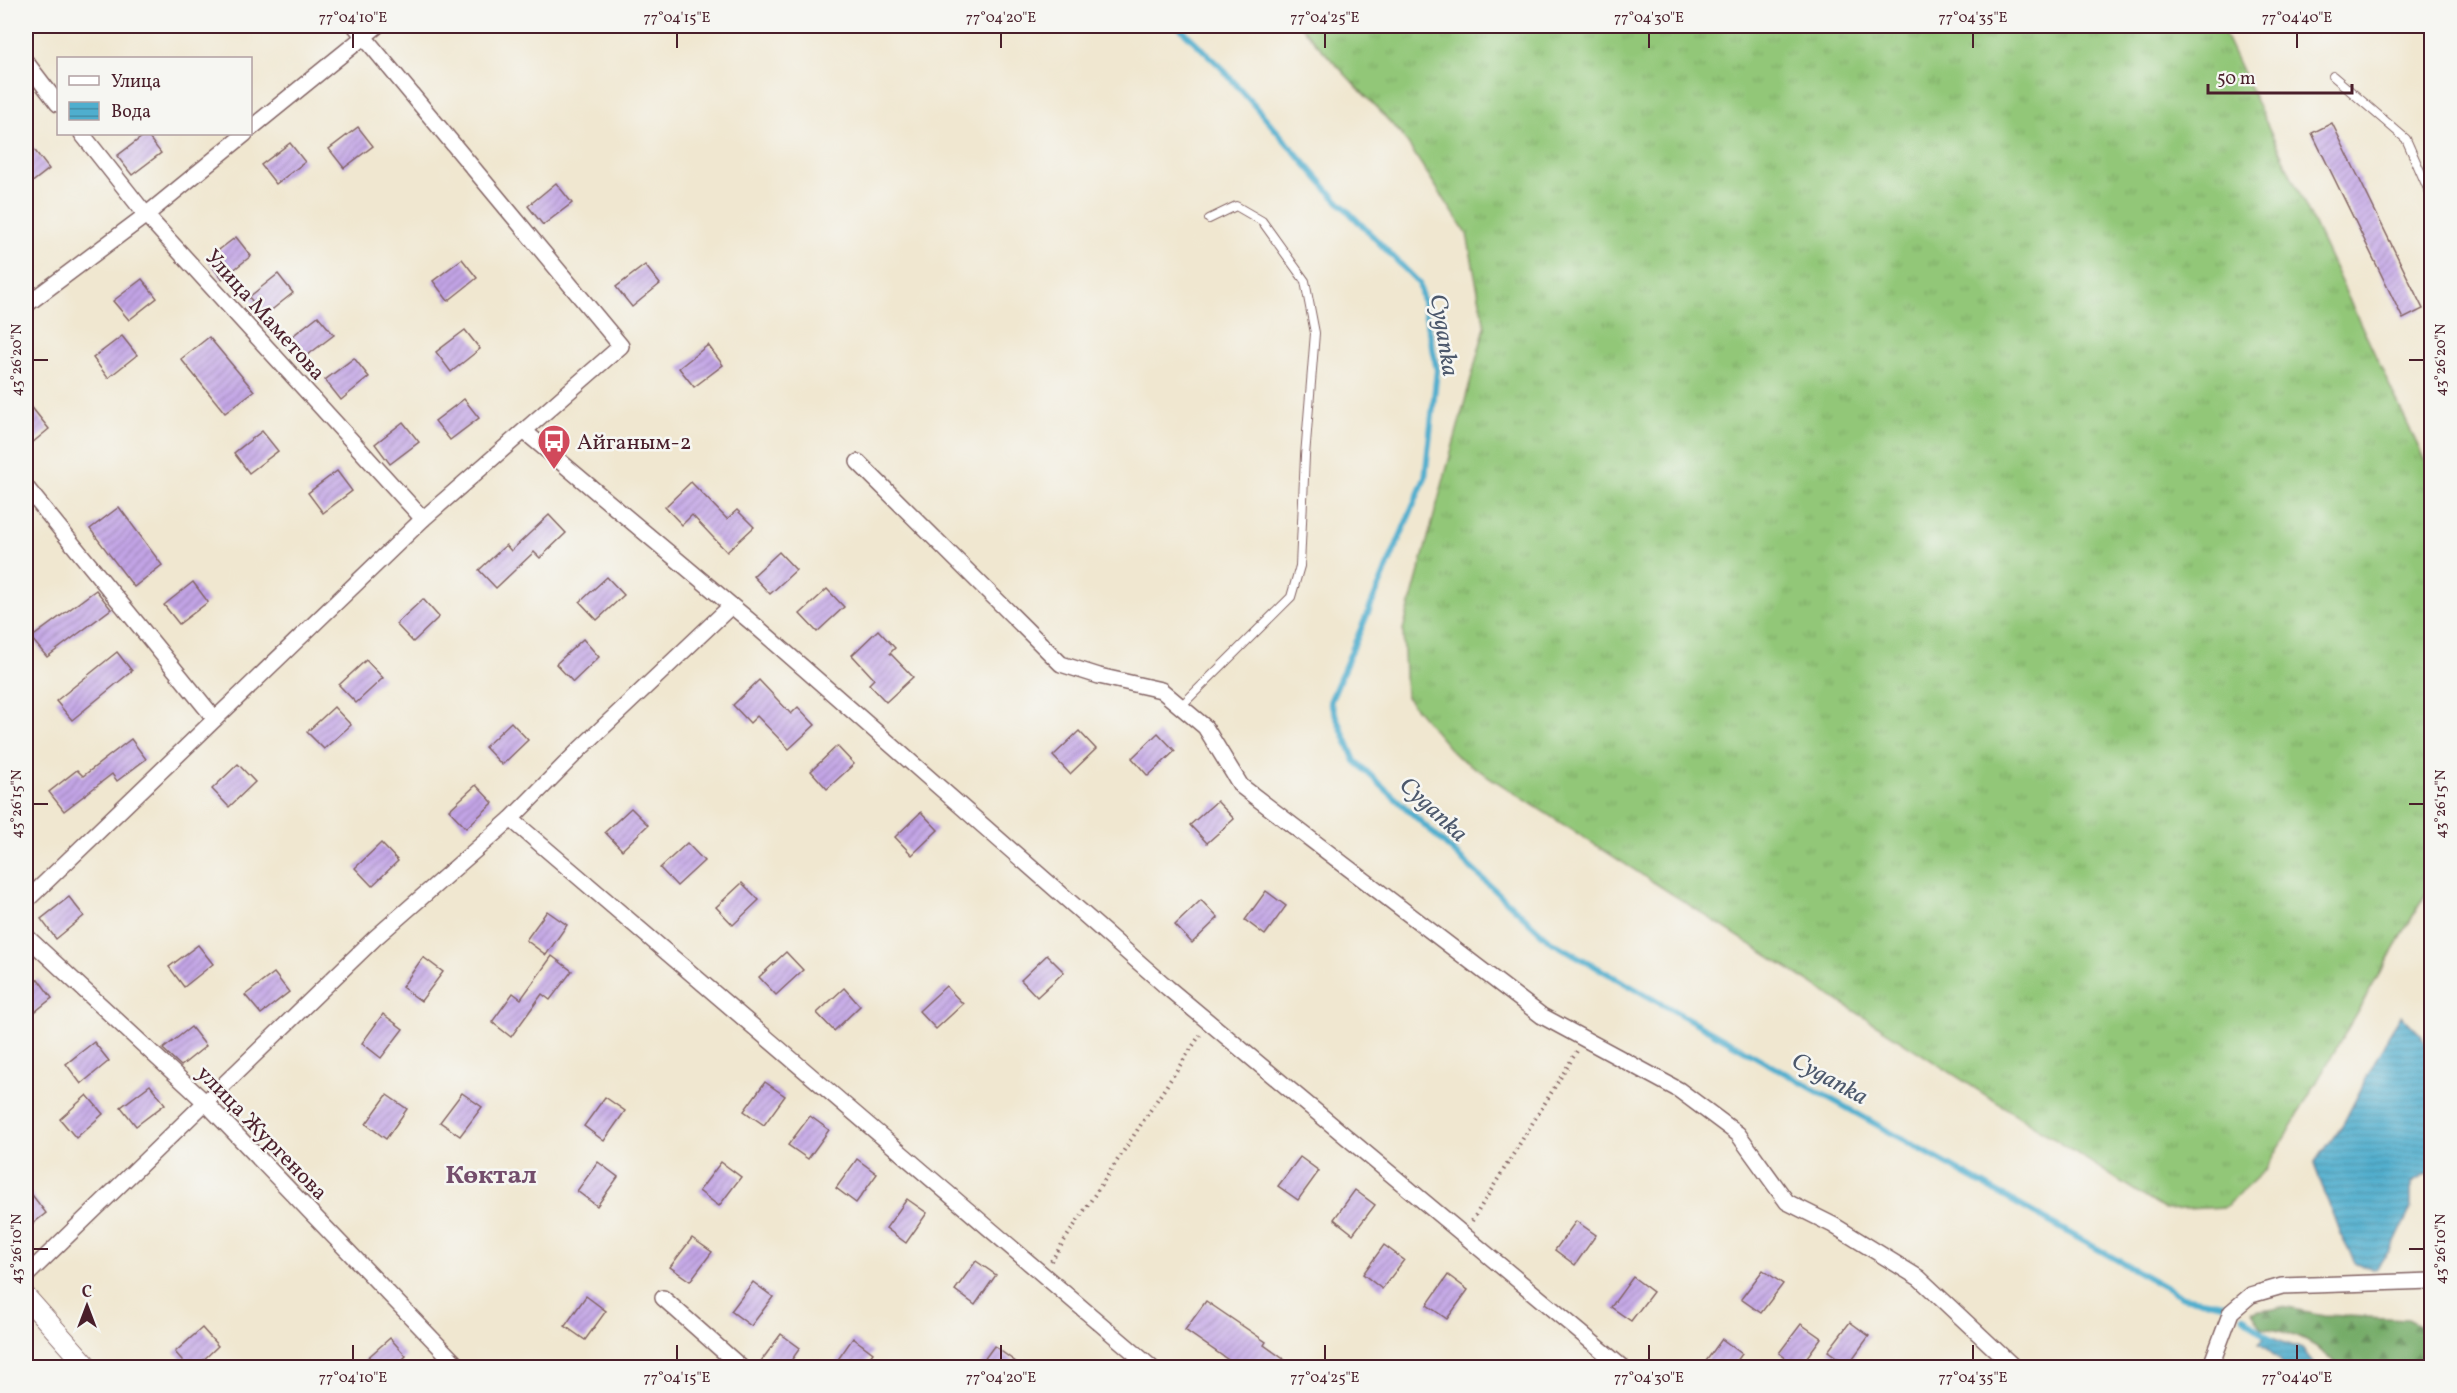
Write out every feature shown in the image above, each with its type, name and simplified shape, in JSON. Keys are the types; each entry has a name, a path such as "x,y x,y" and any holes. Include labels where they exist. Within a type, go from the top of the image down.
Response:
{"street":[{"path":"252,127 359,31 377,26"},
{"path":"26,901 423,519 621,345 359,31"},
{"path":"26,62 57,103"},
{"name":"Улица Маметова","path":"83,135 146,215 423,519"},
{"path":"26,305 146,215 244,135"},
{"path":"524,431 731,606 1209,1022 1623,1368"},
{"path":"858,462 1061,664 1099,676 1161,690 1205,727 1240,786 1542,1016 1679,1090 1738,1134 1787,1202 1833,1226 1919,1278 2015,1368"},
{"path":"26,487 215,718"},
{"path":"26,1276 375,938 511,819 580,749 731,606"},
{"path":"511,819 1152,1368"},
{"name":"улица Жургенова","path":"26,936 205,1102 460,1368"},
{"path":"2210,1368 2230,1312 2251,1295 2282,1286 2432,1281"},
{"path":"26,1297 89,1368"},
{"path":"663,1298 742,1368"}],"lane":[{"path":"2333,76 2406,139 2432,198"},
{"path":"1181,706 1291,597 1300,566 1305,456 1315,333 1305,280 1262,221 1236,206 1209,219"}],"path":[{"path":"1041,1275 1209,1022"},
{"path":"1464,1234 1584,1039"}],"green space":[{"path":"1300,26 2221,26 2431,474 2432,883 2267,1168 2225,1207 2165,1210 1455,755 1406,697 1403,630 1485,327 1467,234 1402,135"},
{"path":"2282,1307 2324,1315 2408,1319 2425,1328 2431,1327 2431,1367 2339,1367 2314,1345 2283,1332 2262,1328 2252,1311"}],"water":[{"path":"2401,1015 2421,1035 2431,1057 2431,1172 2411,1183 2411,1208 2391,1250 2375,1269 2356,1264 2340,1234 2314,1164 2343,1124"},
{"path":"2266,1336 2302,1349 2317,1367 2282,1367 2280,1360 2259,1343"}],"building":[{"path":"2332,123 2423,309 2403,319 2312,133"},
{"path":"358,127 373,146 344,168 329,149"},
{"path":"145,135 161,153 132,175 117,156"},
{"path":"26,139 49,169 26,187"},
{"path":"290,143 305,162 276,184 261,165"},
{"path":"556,183 572,203 543,225 528,206"},
{"path":"236,237 251,256 222,279 207,259"},
{"path":"462,259 477,278 448,301 433,281"},
{"path":"645,265 660,284 632,307 616,287"},
{"path":"278,274 293,293 264,316 249,297"},
{"path":"142,279 157,298 129,320 113,301"},
{"path":"318,316 334,335 305,357 290,338"},
{"path":"465,330 480,349 451,372 436,352"},
{"path":"122,336 137,355 108,378 93,358"},
{"path":"209,337 254,391 225,413 181,359"},
{"path":"708,345 723,365 694,387 679,368"},
{"path":"354,358 369,377 341,400 325,380"},
{"path":"464,399 479,418 450,440 435,421"},
{"path":"26,400 49,429 26,448"},
{"path":"403,422 419,442 390,464 375,444"},
{"path":"262,431 278,451 249,473 234,453"},
{"path":"337,471 352,491 323,513 308,493"},
{"path":"691,482 727,519 737,510 754,527 727,552 692,515 682,525 665,507"},
{"path":"119,507 162,565 134,587 90,529"},
{"path":"549,515 566,533 540,558 534,552 496,588 479,570 506,545 511,551"},
{"path":"779,552 796,570 770,594 753,576"},
{"path":"607,577 624,595 597,620 580,602"},
{"path":"193,582 208,602 179,624 164,605"},
{"path":"827,589 844,607 817,632 800,614"},
{"path":"96,590 111,609 47,657 31,638"},
{"path":"423,599 439,617 413,642 396,624"},
{"path":"878,630 895,648 890,653 913,677 886,702 869,684 874,679 852,655"},
{"path":"583,639 599,657 573,682 556,664"},
{"path":"117,652 132,671 72,720 56,701"},
{"path":"366,660 383,678 356,703 339,685"},
{"path":"759,680 791,714 798,707 815,725 789,749 757,716 750,723 733,705"},
{"path":"334,707 351,725 324,749 307,732"},
{"path":"511,722 528,740 502,765 485,747"},
{"path":"1079,731 1096,749 1070,774 1053,756"},
{"path":"1158,733 1175,751 1148,776 1132,758"},
{"path":"131,739 146,759 117,781 112,774 64,811 49,792 77,770 83,776"},
{"path":"837,746 854,764 827,789 811,771"},
{"path":"238,764 255,782 229,807 212,789"},
{"path":"476,785 493,803 466,828 449,810"},
{"path":"1217,801 1234,819 1207,843 1190,825"},
{"path":"631,808 648,825 622,850 605,832"},
{"path":"921,812 938,830 912,855 895,837"},
{"path":"381,843 398,861 372,886 355,868"},
{"path":"687,843 704,861 677,886 660,868"},
{"path":"742,883 759,900 733,925 716,907"},
{"path":"1266,891 1286,906 1265,935 1245,920"},
{"path":"69,897 84,916 56,939 41,919"},
{"path":"1201,900 1218,918 1192,943 1175,925"},
{"path":"547,911 567,925 546,955 526,940"},
{"path":"198,945 213,964 184,987 169,967"},
{"path":"786,952 803,970 776,995 759,977"},
{"path":"1047,955 1064,972 1037,997 1021,980"},
{"path":"552,956 572,971 550,1000 542,994 511,1037 492,1022 513,993 521,999"},
{"path":"423,957 443,972 421,1001 402,987"},
{"path":"274,973 289,992 261,1014 245,995"},
{"path":"38,979 52,998 26,1019 26,988"},
{"path":"946,986 963,1004 936,1029 919,1011"},
{"path":"844,988 860,1006 834,1031 817,1013"},
{"path":"383,1014 403,1029 381,1058 362,1043"},
{"path":"191,1027 206,1046 181,1066 163,1049"},
{"path":"94,1042 109,1061 81,1084 66,1064"},
{"path":"765,1082 785,1096 764,1125 744,1111"},
{"path":"150,1085 165,1104 136,1126 121,1107"},
{"path":"462,1093 482,1107 460,1136 440,1122"},
{"path":"87,1095 103,1114 76,1138 60,1119"},
{"path":"387,1095 407,1109 386,1139 366,1124"},
{"path":"605,1097 625,1111 604,1141 584,1126"},
{"path":"810,1116 829,1130 808,1159 788,1145"},
{"path":"1300,1157 1319,1171 1298,1200 1278,1186"},
{"path":"857,1159 877,1174 856,1203 836,1188"},
{"path":"598,1162 618,1177 597,1206 577,1191"},
{"path":"721,1162 741,1177 719,1206 699,1191"},
{"path":"26,1187 46,1213 26,1229"},
{"path":"1355,1190 1375,1205 1353,1234 1334,1219"},
{"path":"907,1199 927,1213 906,1243 886,1228"},
{"path":"1576,1221 1596,1235 1575,1265 1555,1250"},
{"path":"692,1238 712,1252 690,1281 670,1267"},
{"path":"1384,1245 1404,1260 1382,1289 1363,1274"},
{"path":"976,1261 996,1275 975,1305 955,1290"},
{"path":"1763,1270 1783,1284 1761,1313 1741,1299"},
{"path":"1448,1275 1468,1290 1447,1319 1427,1305"},
{"path":"1633,1277 1653,1292 1631,1321 1611,1307"},
{"path":"753,1282 773,1297 751,1326 731,1311"},
{"path":"586,1296 606,1311 585,1340 565,1326"},
{"path":"1206,1301 1266,1342 1264,1345 1296,1368 1240,1368 1185,1330"},
{"path":"1850,1322 1869,1336 1848,1365 1828,1351"},
{"path":"1801,1324 1821,1338 1799,1368 1779,1353"},
{"path":"202,1328 218,1346 195,1368 189,1368 175,1352"},
{"path":"781,1334 800,1348 786,1368 756,1368"},
{"path":"390,1338 406,1356 394,1368 356,1368"},
{"path":"853,1338 873,1353 862,1368 832,1368"},
{"path":"1722,1339 1742,1354 1732,1368 1701,1368"},
{"path":"994,1346 1024,1368 978,1368"}],"waterway":[{"name":"Cyganka","path":"1178,26 1220,66 1335,198 1419,283 1437,370 1425,478 1330,702 1355,761 1550,941 2183,1297 2230,1305"},
{"name":"Cyganka","path":"2243,1316 2272,1341"}],"place":[{"name":"Айганым-2","path":"554,470"}],"district":[{"name":"Көктал","path":"491,1174"}]}
